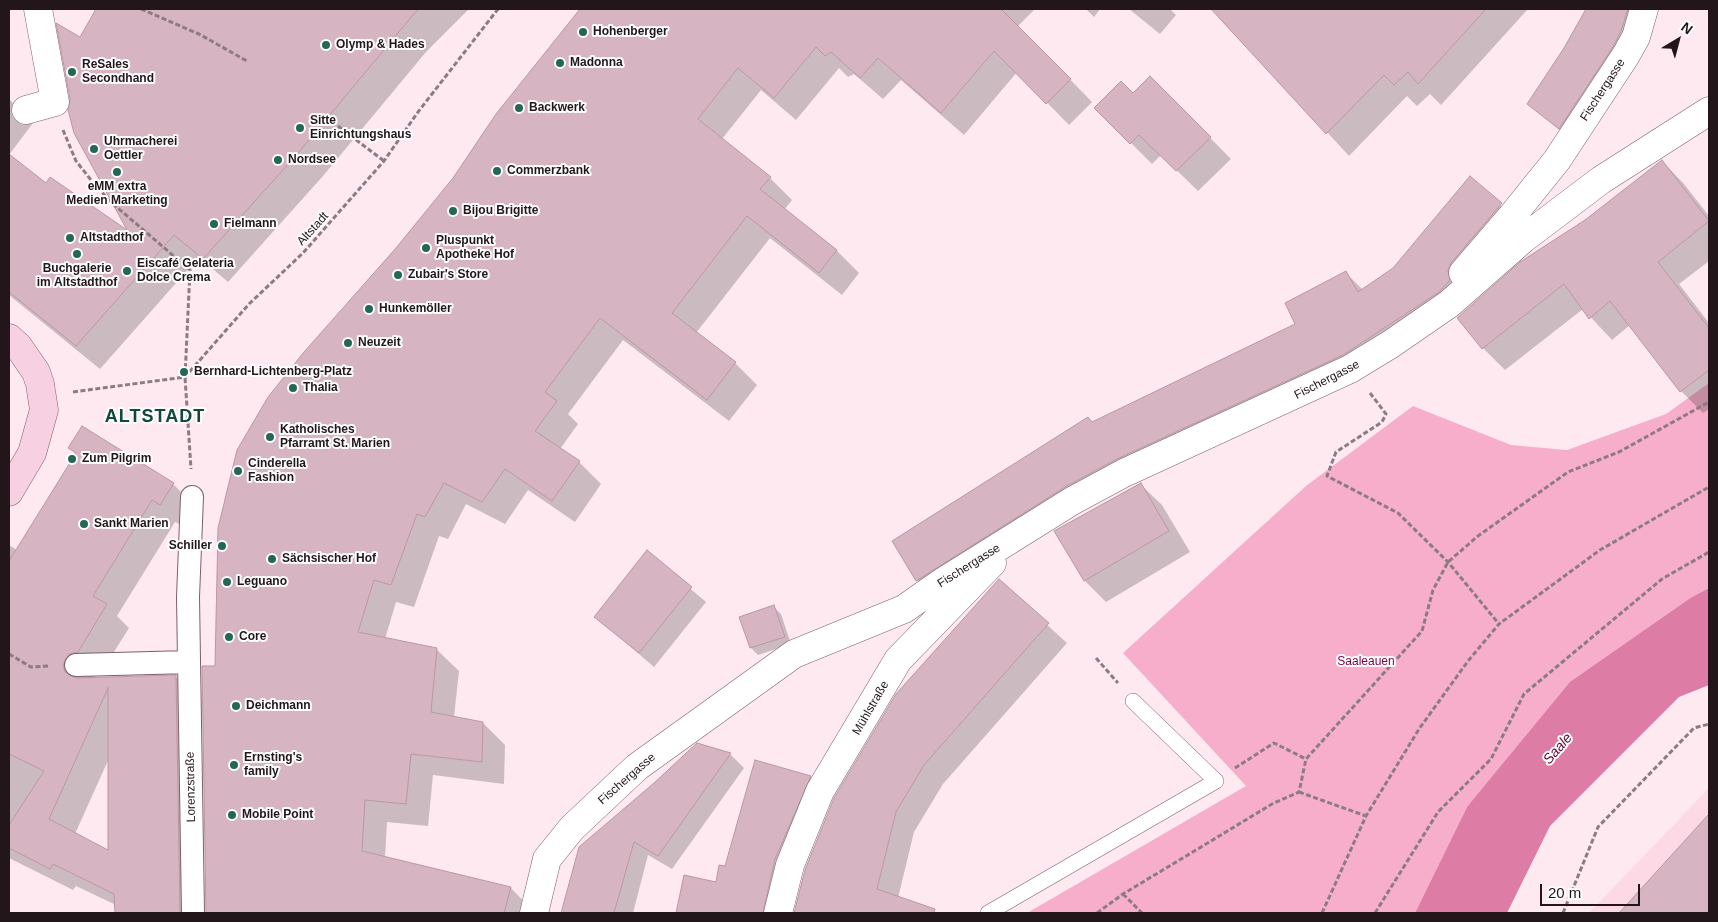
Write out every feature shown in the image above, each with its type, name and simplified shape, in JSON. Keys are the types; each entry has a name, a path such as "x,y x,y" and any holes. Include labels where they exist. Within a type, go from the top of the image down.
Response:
{"main road":[{"path":"9,338 18,346 36,372 43,396 44,410 32,452 9,492"}],"street":[{"path":"26,110 55,102 38,9"},
{"name":"Fischergasse","path":"1391,344 1445,293 1512,216 1557,160 1626,55 1636,37 1644,9"},
{"name":"Fischergasse","path":"534,913 547,859 572,828 638,767 794,654 904,609 944,581 1072,501 1124,473 1316,387 1391,344 1449,304 1524,238 1601,180 1709,112"},
{"name":"Lorenzstraße","path":"192,497 188,597 193,913"},
{"name":"Mühlstraße","path":"778,913 790,865 820,791 898,660 1017,536"},
{"path":"76,665 190,662"}],"lane":[{"path":"988,913 1216,781 1133,701"}],"path":[{"path":"140,9 199,34 247,61"},
{"name":"Altstadt","path":"185,377 249,304 303,253 384,161 418,112 498,9"},
{"path":"55,102 65,138 76,161 95,185 112,203 190,270 185,377 192,497"},
{"path":"326,117 384,161"},
{"path":"43,396 185,377"},
{"path":"1299,792 1306,759 1422,631 1433,590 1448,562 1506,514 1568,472 1619,452 1709,402"},
{"path":"1386,414 1382,422 1336,452 1326,476 1398,513 1448,562 1499,624"},
{"path":"1322,913 1366,816 1419,729 1468,661 1499,624 1600,550 1709,487"},
{"path":"1375,913 1438,812 1491,759 1524,694 1662,579 1709,552"},
{"path":"9,654 31,667 50,666"},
{"path":"1096,658 1133,701"},
{"path":"1563,913 1598,827 1694,728 1709,724"},
{"path":"1216,781 1274,743 1306,759"},
{"path":"1097,913 1123,894 1272,804 1299,792 1366,816"},
{"path":"1123,894 1142,913"}],"shaded area":[{"path":"1709,788 1709,913 1589,913"}],"green space":[{"name":"Saaleauen","path":"1709,383 1709,588 1692,597 1467,807 1415,913 1027,913 1246,786 1123,653 1306,486 1413,406 1511,445 1567,450 1666,414"}],"water":[{"name":"Saale","path":"1709,588 1709,685 1679,697 1550,826 1507,913 1415,913 1467,807 1570,682 1692,597"}],"building":[{"path":"96,9 418,9 299,152 203,259 174,235 76,346 9,292 9,154 46,183 50,177 127,230 74,133 68,110 70,99 56,23 80,37"},
{"path":"580,9 1001,9 1071,79 1046,104 994,51 941,113 878,58 860,78 831,52 825,56 816,47 774,98 738,68 698,119 771,177 760,189 837,250 819,273 747,216 672,313 736,362 707,400 600,318 545,392 557,401 535,431 580,461 552,501 505,469 482,502 444,483 425,517 417,514 391,585 374,580 358,632 437,648 431,712 483,722 482,762 411,754 406,804 365,800 362,851 511,887 504,913 206,913 202,666 215,666 218,528 237,450 268,397 304,352 396,248 453,178 496,114"},
{"path":"1211,9 1486,9 1418,84 1408,72 1394,85 1384,75 1326,134"},
{"path":"1586,9 1628,9 1621,31 1613,47 1559,129 1527,104 1564,48"},
{"path":"1150,76 1211,137 1176,171 1139,135 1130,144 1094,108 1121,81 1133,93"},
{"path":"1662,160 1709,221 1658,262 1709,328 1709,370 1680,392 1610,301 1589,319 1564,284 1482,349 1457,318 1520,262 1585,220"},
{"path":"1470,176 1502,203 1451,263 1448,271 1450,280 1439,292 1343,355 1117,459 1065,487 916,581 892,541 1088,417 1092,422 1295,324 1285,303 1346,271 1358,292 1393,268"},
{"path":"82,426 174,483 160,505 152,500 93,596 107,604 78,652 69,654 63,665 65,672 76,678 176,675 180,913 115,913 114,894 53,864 50,869 9,848 9,825 44,771 9,754 9,561 76,453 68,448","holes":["108,688 108,850 49,819"]},
{"path":"1141,483 1169,531 1084,581 1054,531"},
{"path":"647,550 692,587 639,653 594,617"},
{"path":"999,579 1049,623 924,765 896,812 877,889 935,909 934,913 794,913 805,870 834,798 896,694"},
{"path":"774,605 785,637 750,648 739,617"},
{"path":"697,743 731,753 658,856 634,842 614,913 561,913 579,847 654,783"},
{"path":"755,760 811,776 775,859 763,913 676,913 684,875 716,882 719,865 725,866"},
{"path":"1709,814 1709,913 1619,913"}],"place":[{"name":"Hohenberger","path":"583,32"},
{"name":"Olymp & Hades","path":"326,45"},
{"name":"Madonna","path":"560,63"},
{"name":"ReSales Secondhand","path":"72,72"},
{"name":"Backwerk","path":"519,108"},
{"name":"Sitte Einrichtungshaus","path":"300,128"},
{"name":"Uhrmacherei Oettler","path":"94,149"},
{"name":"Nordsee","path":"278,160"},
{"name":"Commerzbank","path":"497,171"},
{"name":"eMM extra Medien Marketing","path":"117,172"},
{"name":"Bijou Brigitte","path":"453,211"},
{"name":"Fielmann","path":"214,224"},
{"name":"Altstadthof","path":"70,238"},
{"name":"Pluspunkt Apotheke Hof","path":"426,248"},
{"name":"Buchgalerie im Altstadthof","path":"77,254"},
{"name":"Eiscafé Gelateria Dolce Crema","path":"127,271"},
{"name":"Zubair's Store","path":"398,275"},
{"name":"Hunkemöller","path":"369,309"},
{"name":"Neuzeit","path":"348,343"},
{"name":"Bernhard-Lichtenberg-Platz","path":"184,372"},
{"name":"Thalia","path":"293,388"},
{"name":"Katholisches Pfarramt St. Marien","path":"270,437"},
{"name":"Zum Pilgrim","path":"72,459"},
{"name":"Cinderella Fashion","path":"238,471"},
{"name":"Sankt Marien","path":"84,524"},
{"name":"Schiller","path":"222,546"},
{"name":"Sächsischer Hof","path":"272,559"},
{"name":"Leguano","path":"227,582"},
{"name":"Core","path":"229,637"},
{"name":"Deichmann","path":"236,706"},
{"name":"Ernsting's family","path":"234,765"},
{"name":"Mobile Point","path":"232,815"}],"district":[{"name":"ALTSTADT","path":"155,417"}]}
